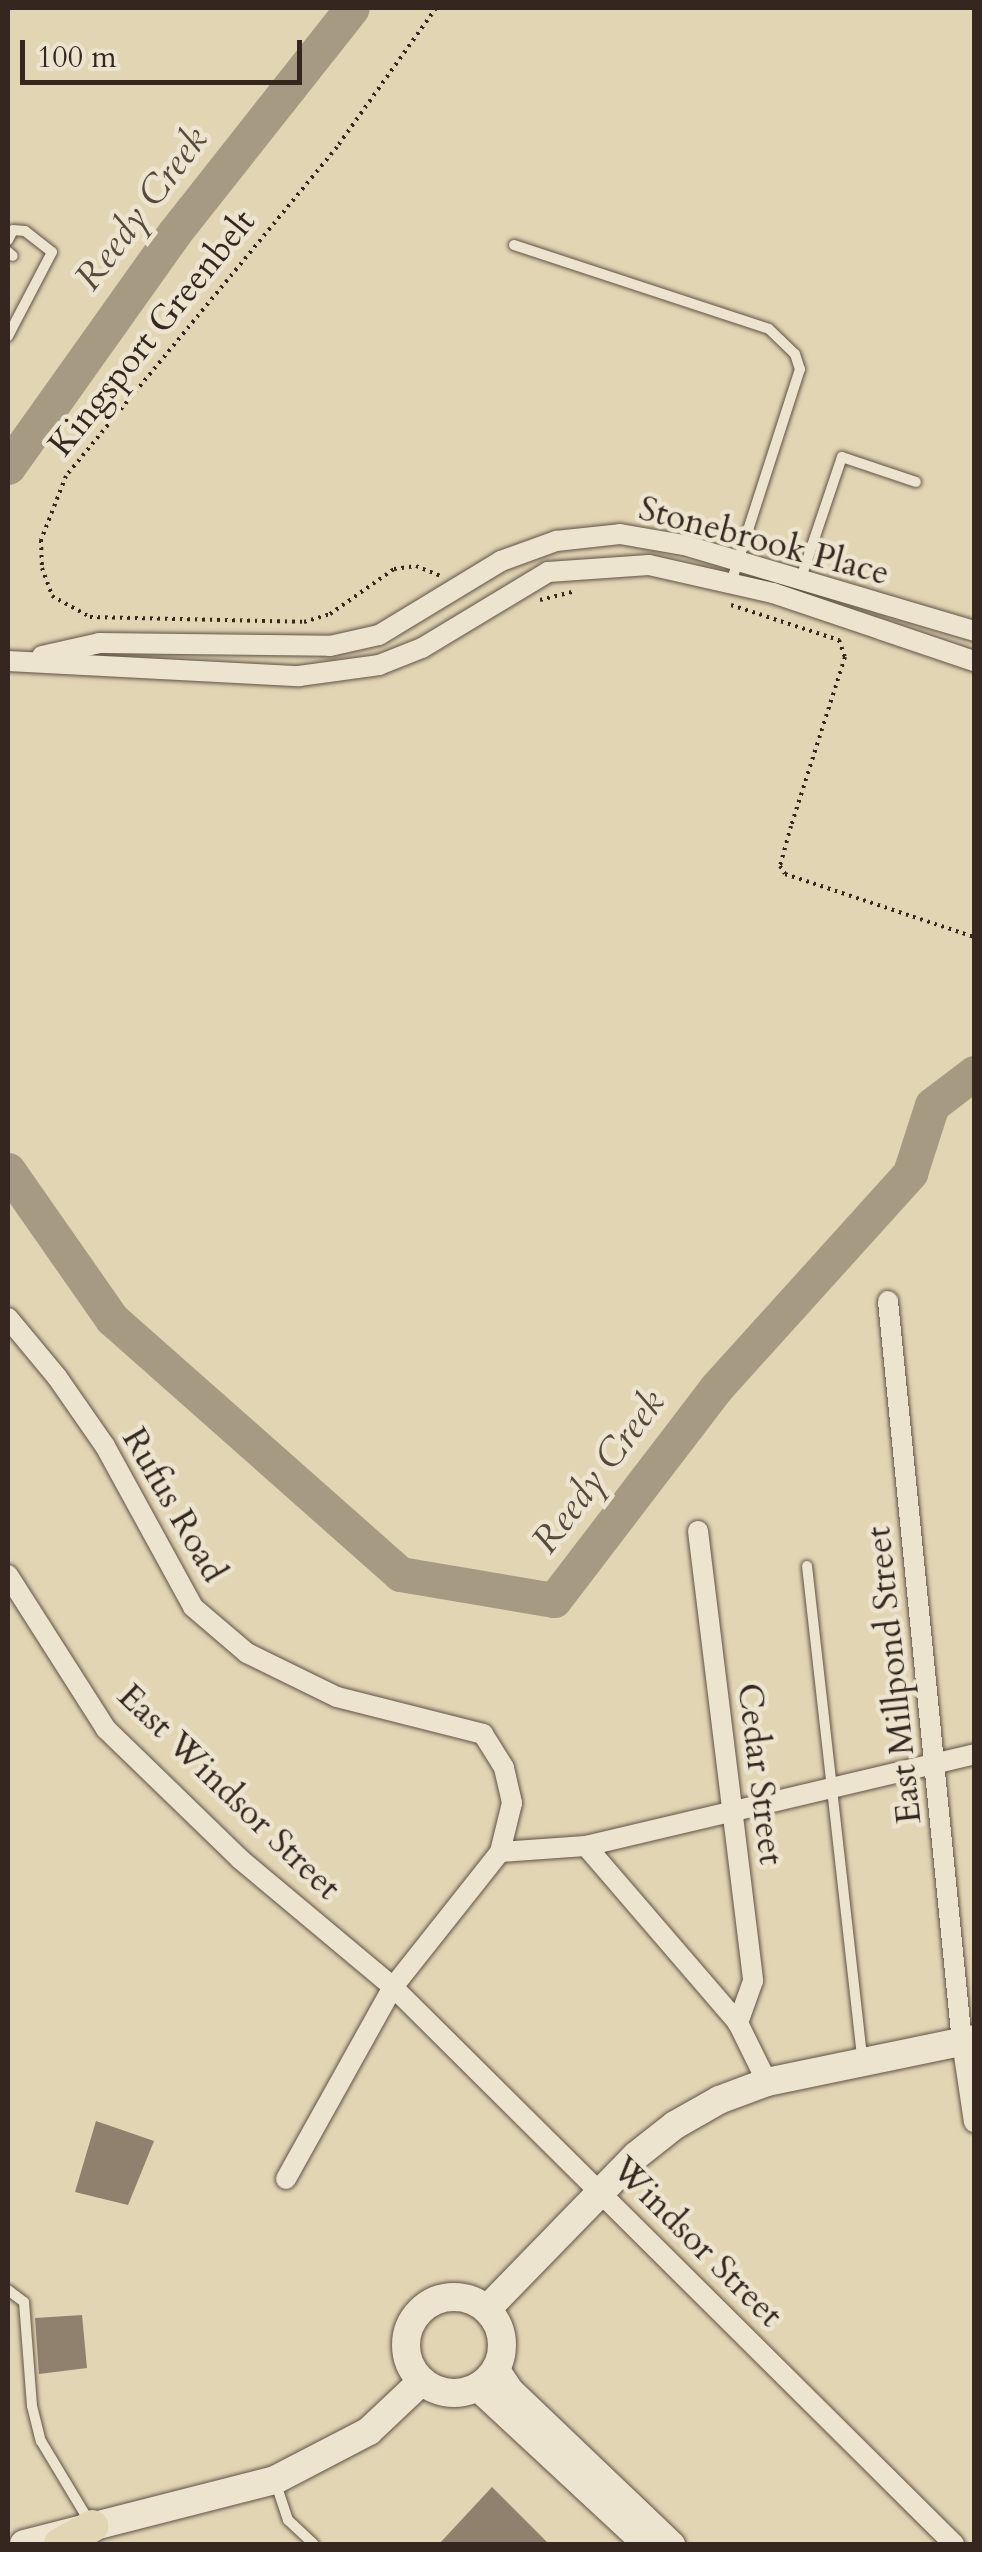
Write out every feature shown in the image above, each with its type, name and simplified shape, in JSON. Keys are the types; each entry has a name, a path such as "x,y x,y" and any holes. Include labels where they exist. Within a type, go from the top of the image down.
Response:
{"highway":[{"path":"60,2544 92,2526"}],"main road":[{"path":"487,2309 601,2191 675,2125 720,2100 767,2082 968,2040"},
{"path":"460,2296 487,2309 502,2336 487,2378 448,2393 422,2381 407,2355 410,2325 418,2312 444,2297 460,2296"},
{"path":"24,2544 275,2480 369,2431 422,2381"}],"street":[{"name":"Stonebrook Place","path":"15,661 99,643 330,646 380,635 502,561 556,541 620,534 801,577 894,610 974,631"},
{"name":"Stonebrook Place","path":"15,661 299,676 379,665 422,648 548,572 649,565 794,600 974,661"},
{"name":"East Millpond Street","path":"888,1301 974,2122"},
{"name":"Rufus Road","path":"8,1318 57,1376 104,1446 193,1607 247,1653 337,1697 482,1734 504,1768 512,1803 500,1852"},
{"name":"Cedar Street","path":"698,1531 754,1981 738,2023"},
{"name":"East Windsor Street","path":"8,1575 106,1729 240,1859 393,1987"},
{"path":"286,2179 393,1987 500,1852 586,1846 974,1754"},
{"path":"586,1846 738,2023 767,2082"},
{"name":"Windsor Street","path":"393,1987 954,2544"},
{"path":"487,2378 646,2544"},
{"path":"487,2378 511,2390 672,2544"}],"lane":[{"path":"8,240 13,230 25,231 52,252 21,299 8,336"},
{"path":"514,245 769,329 795,354 800,369 731,583"},
{"path":"794,600 842,457 916,482"},
{"path":"807,1566 862,2061"},
{"path":"8,2290 24,2302 32,2406 41,2441 92,2526"},
{"path":"275,2480 288,2520 314,2544"}],"path":[{"name":"Kingsport Greenbelt","path":"436,8 337,147 66,476 41,540 42,568 52,596 90,618 304,622 330,614 394,569 416,566 437,573 459,589"},
{"path":"529,604 584,588"},
{"path":"718,601 838,640 846,657 791,826 780,866 785,874 974,937"}],"building":[{"path":"96,2121 154,2141 128,2205 75,2192"},
{"path":"82,2315 87,2368 39,2374 35,2318"},
{"path":"492,2487 549,2544 439,2544"}],"waterway":[{"name":"Reedy Creek","path":"8,467 175,232 352,8"},
{"name":"Reedy Creek","path":"8,1170 112,1319 400,1574 554,1600 716,1388 910,1173 932,1105 974,1073"}]}
